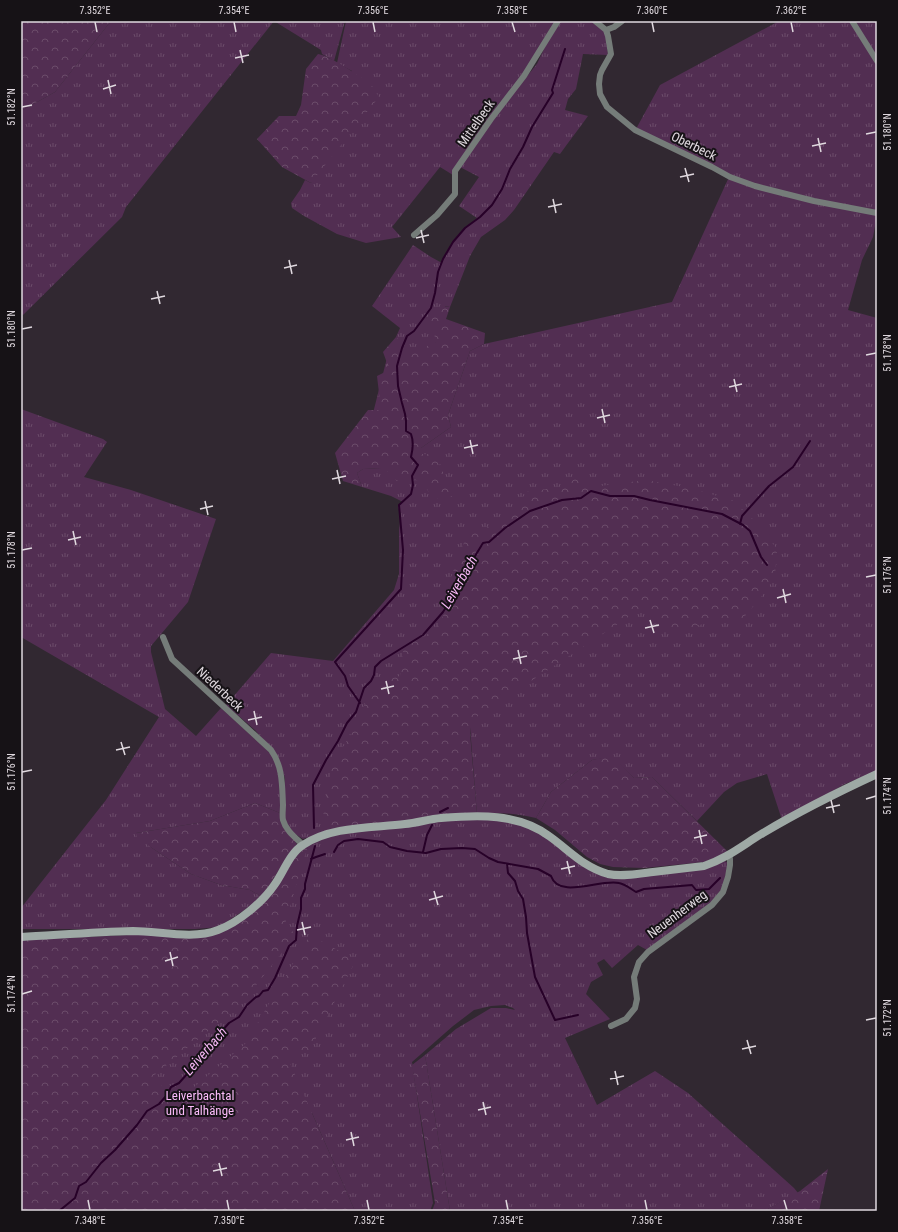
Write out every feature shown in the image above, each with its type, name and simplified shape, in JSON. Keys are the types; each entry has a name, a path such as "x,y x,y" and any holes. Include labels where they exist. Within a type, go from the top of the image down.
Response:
{"street":[{"name":"Mittelbeck","path":"414,235 437,215 455,194 455,171 491,119 524,76 558,21"},
{"path":"595,21 606,30 614,27 622,21"},
{"path":"852,21 877,60"},
{"name":"Oberbeck","path":"606,30 611,54 600,75 600,94 607,107 635,130 730,177 778,192 877,213"},
{"name":"Niederbeck","path":"163,637 172,659 271,750 276,757 281,773 283,820 291,833 303,845"},
{"path":"21,937 120,932 152,932 193,935 208,934 229,925 261,902 275,885 295,851 318,837 361,827 406,824 439,818 487,816 517,820 538,828 583,863 611,874 625,875 704,866 729,856 763,833 849,787 877,774"},
{"name":"Neuenherweg","path":"611,1026 626,1019 635,1008 637,999 634,977 636,968 648,952 712,906 723,892 730,865 729,856"}],"green space":[{"path":"21,21 111,21 55,92 21,111"},
{"path":"111,21 274,21 126,207 122,217 23,315 21,312 21,111 55,92"},
{"path":"274,21 345,21 334,61 322,54 321,50"},
{"path":"346,21 557,21 523,75 453,175 440,167 392,227 401,237 366,243 337,234 292,208 291,203 305,180 311,183 352,71 337,63"},
{"name":"Leiverbachtal und Talhänge","path":"561,21 592,21 606,32 608,55 583,54 576,89 568,99 565,110 588,116 560,154 554,152 514,210 505,220 481,237 470,256 450,307 445,306 436,342 413,392 421,448 451,427 448,415 470,351 484,344 672,302 729,177 877,215 873,237 862,260 848,310 877,318 877,771 845,784 782,820 767,774 737,783 724,792 697,821 652,777 634,778 612,757 592,760 551,792 536,818 506,813 477,814 470,727 470,818 487,818 531,827 610,878 725,861 728,863 722,893 711,905 647,950 638,945 612,968 604,959 597,963 603,975 591,982 586,994 610,1019 565,1038 597,1105 655,1071 688,1093 798,1193 764,1211 450,1211 425,1055 456,1029 491,1008 506,1008 515,1010 505,1005 491,1006 474,1010 453,1026 412,1062 433,1203 430,1211 355,1211 312,1113 21,1211 200,978 309,844 306,838 303,839 292,832 284,821 285,778 278,757 255,730 226,705 271,653 333,661 394,590 399,574 399,530 401,514 398,507 403,502 391,496 362,487 357,473 363,469 381,468 370,425 388,354 397,339 396,337 400,328 372,306 413,245 442,263 447,251 458,235 477,218 459,206 479,177 460,167 492,119 537,64 550,36"},
{"path":"779,21 850,21 877,65 877,212 778,191 730,176 636,129 660,85"},
{"path":"854,21 877,21 877,56"},
{"path":"318,54 337,62 360,76 374,88 379,97 311,183 282,167 257,139 279,116 296,116 301,105 306,69"},
{"path":"443,306 450,307 446,319 485,333 484,344 470,351 448,415 451,427 421,448 422,454 435,455 454,495 441,501 429,492 420,480 397,481 384,468 363,469 357,473 362,487 343,481 335,453 368,410 381,410 377,376 387,371 387,363 383,352 396,337 407,348 423,348 436,342 428,314 435,308"},
{"path":"21,409 103,439 107,442 84,477 131,490 216,519 188,602 151,646 151,652 165,709 196,736 221,708 275,758 280,779 280,813 255,803 210,821 136,833 152,848 191,874 221,885 250,890 262,897 219,927 195,929 21,929 21,908 106,800 159,717 21,637"},
{"path":"575,479 600,486 646,480 689,488 732,500 751,517 777,549 775,577 761,597 740,622 709,622 677,632 650,634 651,613 636,612 469,722 477,814 409,818 320,834 332,765 357,724 373,683 400,676 404,646 434,632 447,609 447,588 468,532 509,522 526,492 561,487"},
{"path":"612,756 634,778 652,777 727,851 704,862 644,868 613,867 600,864 587,857 555,830 536,818 551,792 592,760"},
{"path":"255,803 280,813 281,823 297,844 262,897 250,890 221,885 191,874 137,837 136,833 210,821"},
{"name":"Leiverbachtal und Talhänge","path":"308,845 285,924 296,935 241,1004 151,1078 180,1099 245,1044 310,935 356,960 310,1050 286,1054 355,1211 21,1211 21,940 151,934 209,936 262,904 292,860"},
{"path":"425,1055 450,1211 432,1211 435,1203 412,1065"},
{"path":"828,1169 819,1211 764,1211 800,1191"}],"waterway":[{"path":"360,703 348,686 345,676 335,662 401,589 403,550 399,505 411,494 413,485 412,476 418,465 411,457 413,440 411,434 406,431 405,414 398,386 397,366 402,348 407,336 414,331 431,308 438,272 443,259 453,242 465,228 480,217 492,205 502,189 510,169 523,147 532,127 553,93 552,90 565,49"},
{"path":"740,524 742,516 769,486 793,467 810,441"},
{"name":"Leiverbach","path":"314,828 313,785 347,723 356,712 364,688 371,681 374,675 375,667 381,661 423,635 443,612 455,593 464,569 472,561 483,543 489,542 505,528 530,511 562,500 581,498 591,491 610,496 634,496 722,514 743,525 750,531 761,557 767,565"},
{"path":"440,812 448,808"},
{"path":"423,852 427,835 432,825"},
{"path":"334,852 338,845 344,841 358,839 383,842 390,847 426,853 441,849 475,849 498,862 538,869 551,876 556,883 563,887 582,887 612,882 623,884 636,892 644,889 692,885 696,890 709,889 720,878"},
{"name":"Leiverbach","path":"59,1211 75,1198 79,1186 86,1182 101,1163 115,1150 137,1125 147,1111 159,1104 167,1095 171,1087 179,1083 188,1073 201,1051 212,1042 229,1023 239,1017 247,1005 263,991 268,990 289,946 296,940 297,926 301,909 301,898 305,889 315,846"},
{"path":"311,859 325,854"},
{"path":"507,864 508,873 515,881 518,891 523,899 527,933 535,977 555,1020 578,1015"}]}
